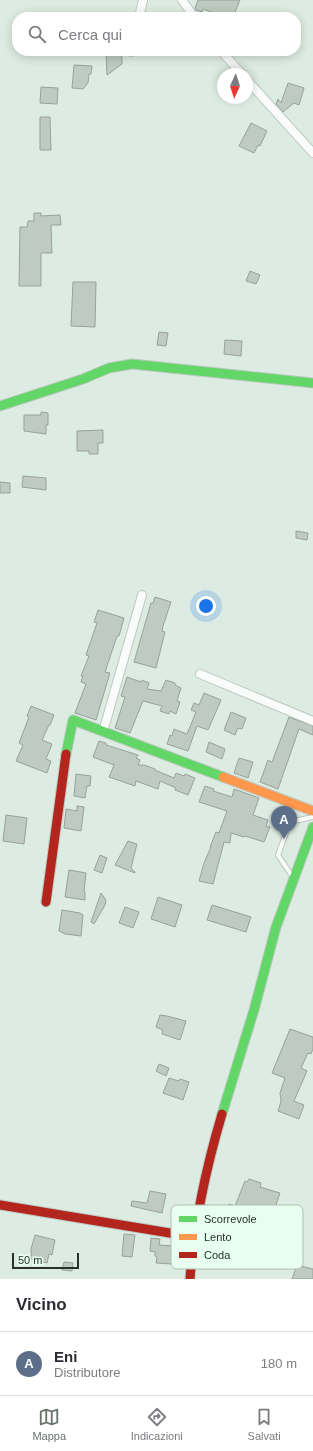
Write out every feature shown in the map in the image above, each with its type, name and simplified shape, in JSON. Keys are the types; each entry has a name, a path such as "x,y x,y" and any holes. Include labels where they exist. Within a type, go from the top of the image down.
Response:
{"street":[{"path":"140,12 143,0"},
{"path":"182,0 190,12"},
{"path":"226,56 237,68"},
{"path":"253,87 313,153"},
{"path":"0,406 82,379 109,368 132,364 313,383"},
{"path":"103,732 142,595"},
{"path":"200,674 313,720"},
{"path":"46,902 65,762 73,720 313,811"},
{"path":"200,1205 212,1148 254,1010 276,927 313,827"},
{"path":"0,1205 171,1233"},
{"path":"190,1279 191,1269"}],"lane":[{"path":"294,879 278,855 290,822 313,817"}],"building":[{"path":"198,0 240,0 235,12 211,12 203,9 202,12 196,10 195,8"},
{"path":"106,56 122,56 122,64 107,75"},
{"path":"74,65 92,66 88,83 83,89 72,88"},
{"path":"288,83 304,88 299,105 294,103 283,112 276,104 278,99 281,103"},
{"path":"41,87 58,88 57,104 40,103"},
{"path":"40,117 50,117 51,150 40,150"},
{"path":"251,123 267,131 260,146 258,145 254,153 239,146"},
{"path":"34,213 41,213 41,216 60,215 61,225 51,225 52,253 41,253 41,286 19,286 20,227 27,227 28,221 34,221"},
{"path":"250,271 260,275 256,284 246,281"},
{"path":"73,282 96,282 95,327 71,326"},
{"path":"159,332 168,333 166,346 157,345"},
{"path":"225,340 242,341 241,356 224,354"},
{"path":"41,412 48,413 46,434 24,431 24,415 41,415"},
{"path":"103,430 103,443 98,443 98,454 89,454 89,451 77,451 77,431"},
{"path":"23,476 46,478 46,490 22,487"},
{"path":"0,482 10,483 10,493 0,493"},
{"path":"296,531 308,533 307,540 296,538"},
{"path":"155,597 171,602 163,626 162,631 165,632 156,668 134,662 151,603 153,603"},
{"path":"98,610 124,618 119,636 117,636 105,672 110,673 96,720 75,713 86,684 81,682 83,676 81,676 89,656 86,655 97,623 94,622"},
{"path":"127,677 149,683 147,689 161,691 166,680 175,683 175,685 181,688 177,701 180,702 176,714 170,711 169,714 160,711 162,706 143,701 130,733 115,728 125,697 121,696"},
{"path":"204,693 221,700 208,730 197,726 188,751 167,744 174,729 187,734 196,712 191,710 194,703 199,705"},
{"path":"31,706 54,715 42,740 52,744 46,759 51,761 47,773 16,761 23,745 19,743 29,717 27,716"},
{"path":"231,712 246,718 242,729 238,728 235,735 224,730"},
{"path":"289,717 313,726 313,735 299,729 278,789 260,782 268,760 272,762"},
{"path":"99,741 106,743 106,745 138,755 136,758 140,760 138,765 144,765 174,778 176,773 184,776 185,774 195,778 188,795 175,790 176,788 160,781 158,789 136,781 135,786 109,777 114,765 93,757"},
{"path":"209,742 225,749 222,759 206,752"},
{"path":"239,758 253,762 248,778 234,773"},
{"path":"76,774 91,776 90,786 87,786 85,798 74,796"},
{"path":"205,786 214,789 213,791 232,797 234,789 259,798 253,815 268,820 266,826 270,827 264,842 231,833 230,843 224,842 213,884 199,881 216,832 219,833 227,811 199,802"},
{"path":"77,806 84,807 81,831 64,828 66,809 77,811"},
{"path":"6,815 27,818 24,844 3,841"},
{"path":"128,841 137,844 131,868 135,873 115,865"},
{"path":"100,855 107,858 102,873 94,870"},
{"path":"69,870 86,873 84,892 85,900 65,897"},
{"path":"101,893 106,900 105,905 94,924 91,922"},
{"path":"158,897 182,905 175,927 151,919"},
{"path":"212,905 251,917 246,932 207,920"},
{"path":"125,907 139,912 133,928 119,923"},
{"path":"62,910 80,913 83,915 81,936 65,934 59,931"},
{"path":"160,1015 186,1021 180,1040 162,1034 163,1030 156,1027"},
{"path":"290,1029 313,1037 313,1049 311,1054 308,1053 301,1068 307,1071 294,1101 304,1105 299,1119 278,1111 281,1101 280,1093 285,1078 272,1073"},
{"path":"159,1064 169,1068 166,1076 156,1071"},
{"path":"169,1078 189,1082 183,1100 163,1093"},
{"path":"249,1179 261,1183 260,1187 280,1193 276,1205 235,1205 245,1181 247,1182"},
{"path":"150,1191 166,1194 162,1213 131,1206 132,1201 147,1203"},
{"path":"124,1234 135,1235 132,1257 122,1256"},
{"path":"35,1235 55,1240 52,1255 49,1254 47,1263 30,1259"},
{"path":"151,1238 160,1239 159,1245 171,1246 171,1264 156,1263 157,1257 155,1256 155,1252 150,1251"},
{"path":"64,1262 73,1263 72,1271 62,1270"},
{"path":"303,1266 313,1269 313,1279 292,1279 296,1269 303,1269"}],"traffic: fast":[{"path":"0,406 83,379 109,368 132,364 313,383"},
{"path":"66,754 73,720 223,777"},
{"path":"222,1114 254,1010 276,927 313,827"}],"traffic: slow":[{"path":"223,777 313,811"}],"traffic: jam":[{"path":"46,902 66,754"},
{"path":"200,1205 222,1114"},
{"path":"0,1205 171,1233"},
{"path":"190,1279 191,1269"}],"place":[{"name":"Eni","path":"284,839"}]}
